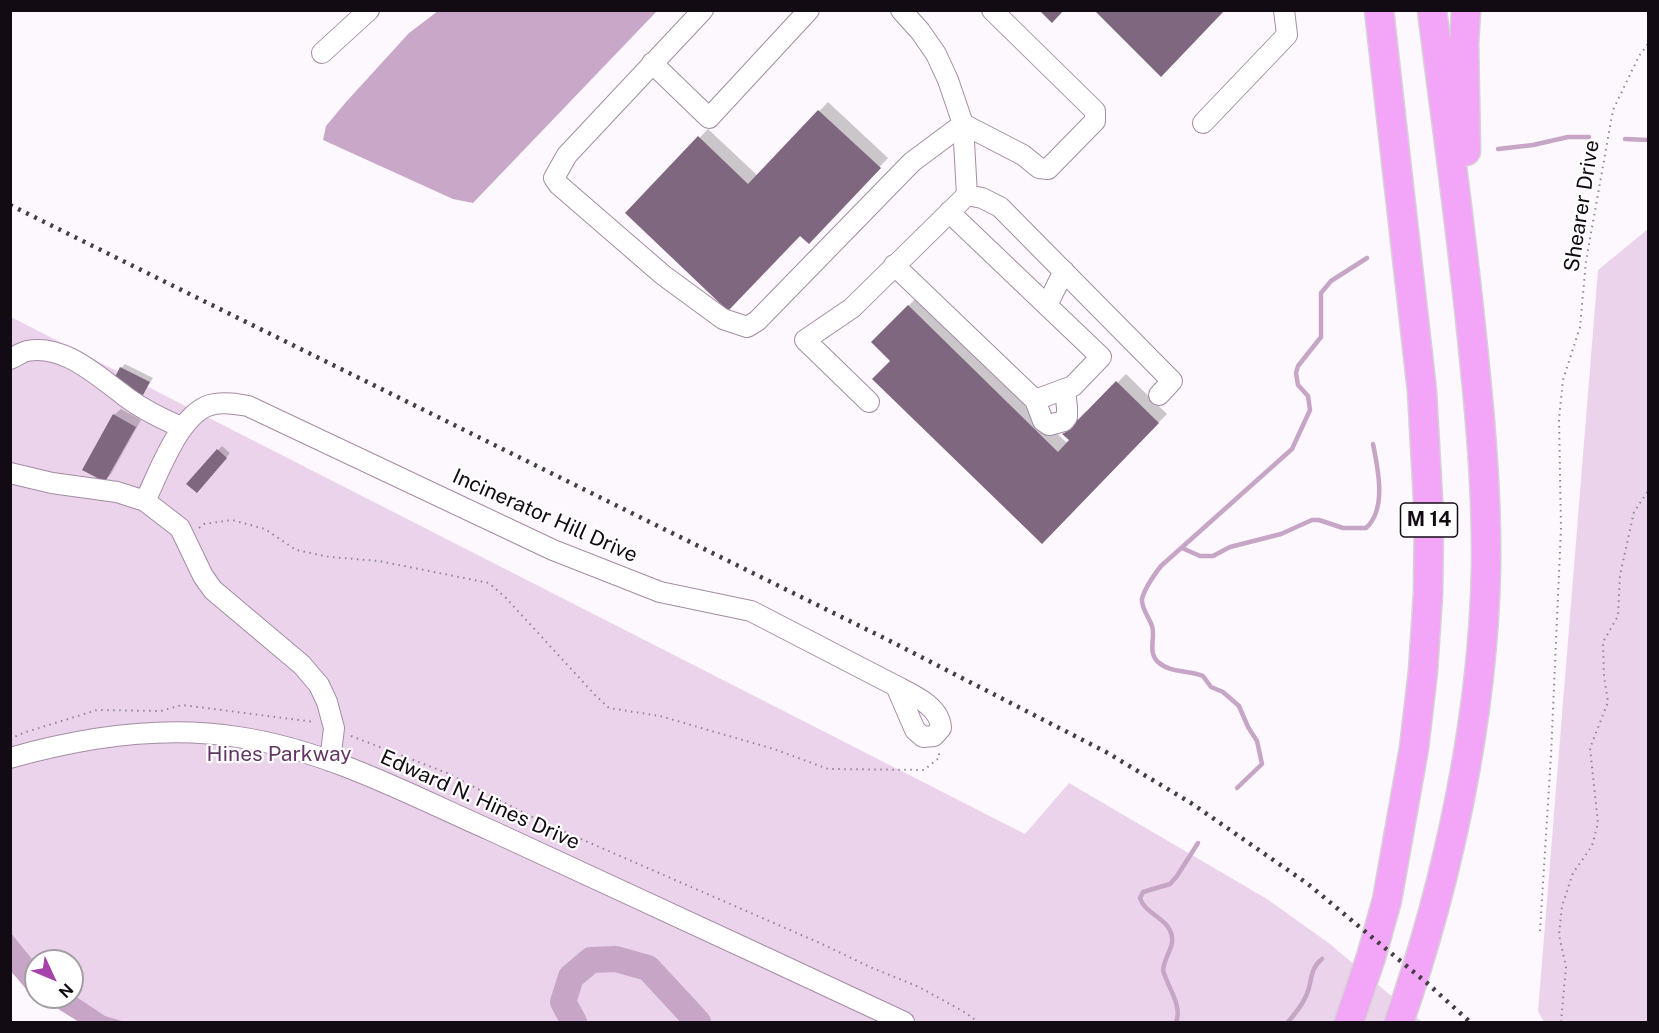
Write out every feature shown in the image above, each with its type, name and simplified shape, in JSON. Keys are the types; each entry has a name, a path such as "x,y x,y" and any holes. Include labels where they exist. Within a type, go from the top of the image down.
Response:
{"highway":[{"name":"M 14","path":"1349,1023 1388,900 1414,748 1423,671 1428,594 1429,518 1422,391 1379,10"},
{"name":"M 14","path":"1399,1023 1426,934 1462,790 1481,656 1486,569 1485,468 1470,306 1432,10"},
{"path":"1466,10 1464,44 1470,306"}],"street":[{"path":"322,53 369,10"},
{"path":"703,10 567,155 554,178 559,185 663,275 723,319 747,327 757,321 912,162 963,124"},
{"path":"652,63 709,118 809,10"},
{"path":"869,402 805,340 852,308 967,195 963,124 948,81 936,54 901,10"},
{"path":"963,124 1023,155 1038,168 1048,169 1095,121 1095,111 992,10"},
{"path":"1203,123 1287,35 1284,10"},
{"path":"967,195 982,198 1000,207 1172,381 1159,395"},
{"path":"949,212 1101,357 1073,386 1035,400"},
{"path":"894,265 1035,400 1043,421 1057,424 1067,417 1065,389"},
{"path":"1047,305 1065,271"},
{"path":"10,359 26,351 54,352 94,372 155,416 181,427"},
{"name":"Incinerator Hill Drive","path":"145,501 181,427 192,415 212,404 248,406 553,550 660,592 751,611 925,702 941,718 939,731"},
{"path":"10,473 52,483 117,492 145,501 180,528 203,576 213,590 302,665 319,685 327,702 334,728 330,761"},
{"name":"Edward N. Hines Drive","path":"10,758 65,743 98,738 195,732 239,737 282,746 349,767 904,1023"}],"path":[{"name":"Shearer Drive","path":"1540,932 1561,528 1558,419 1563,380 1580,327 1586,261 1613,110 1639,56 1648,44"},
{"path":"1562,1023 1566,967 1558,935 1562,906 1573,873 1592,846 1599,823 1590,748 1608,702 1604,676 1603,642 1618,616 1620,575 1634,512 1648,491"},
{"path":"187,543 194,531 204,524 232,520 265,530 296,550 330,557 379,561 489,583 506,598 609,708 672,720 774,749 828,769 924,770 939,759 939,731"}],"green space":[{"path":"1648,229 1648,1022 1544,1022 1538,1011 1598,270"},
{"name":"Hines Parkway","path":"11,317 1025,834 1069,783 1267,899 1330,944 1422,1022 84,1022 78,1009 84,1009 84,949 24,949 24,982 11,973"}],"shaded area":[{"path":"438,11 657,11 473,203 453,199 323,140 326,126 346,102 409,33"},
{"path":"10,932 24,949 24,987 11,971"},
{"path":"84,1002 105,1016 125,1022 79,1022 58,1009 84,1009"}],"building":[{"path":"1039,10 1064,10 1052,23"},
{"path":"1094,10 1225,10 1161,77"},
{"path":"818,110 881,168 809,244 800,236 728,311 625,213 698,136 748,184"},
{"path":"908,305 1058,452 1069,440 1062,434 1068,431 1076,418 1078,420 1116,381 1159,423 1042,544 872,379 890,361 871,342"},
{"path":"120,367 150,382 143,395 113,381"},
{"path":"113,414 136,427 105,482 82,470"},
{"path":"217,449 227,458 197,493 186,484"}],"waterway":[{"path":"1498,149 1533,145 1568,137 1589,137"},
{"path":"1625,139 1648,140"},
{"path":"1237,788 1262,764 1257,741 1239,706 1223,692 1211,687 1203,676 1174,670 1158,662 1152,649 1153,630 1142,599 1147,586 1161,566 1292,449 1310,410 1308,396 1298,385 1296,373 1298,366 1321,337 1321,293 1331,281 1367,258"},
{"path":"1182,548 1200,556 1213,556 1230,547 1281,534 1312,520 1343,528 1366,528 1373,520 1379,500 1379,477 1373,444"},
{"path":"1176,1022 1178,1016 1176,1003 1163,970 1172,943 1172,935 1165,923 1148,909 1140,898 1143,892 1170,884 1198,843"},
{"path":"574,1022 563,1002 571,977 591,960 616,959 648,968 698,1022"},
{"path":"1288,1022 1303,1001 1313,972 1322,959"}],"railway":[{"path":"10,205 890,641 1106,752 1191,803 1308,884 1427,983 1470,1022"}]}
